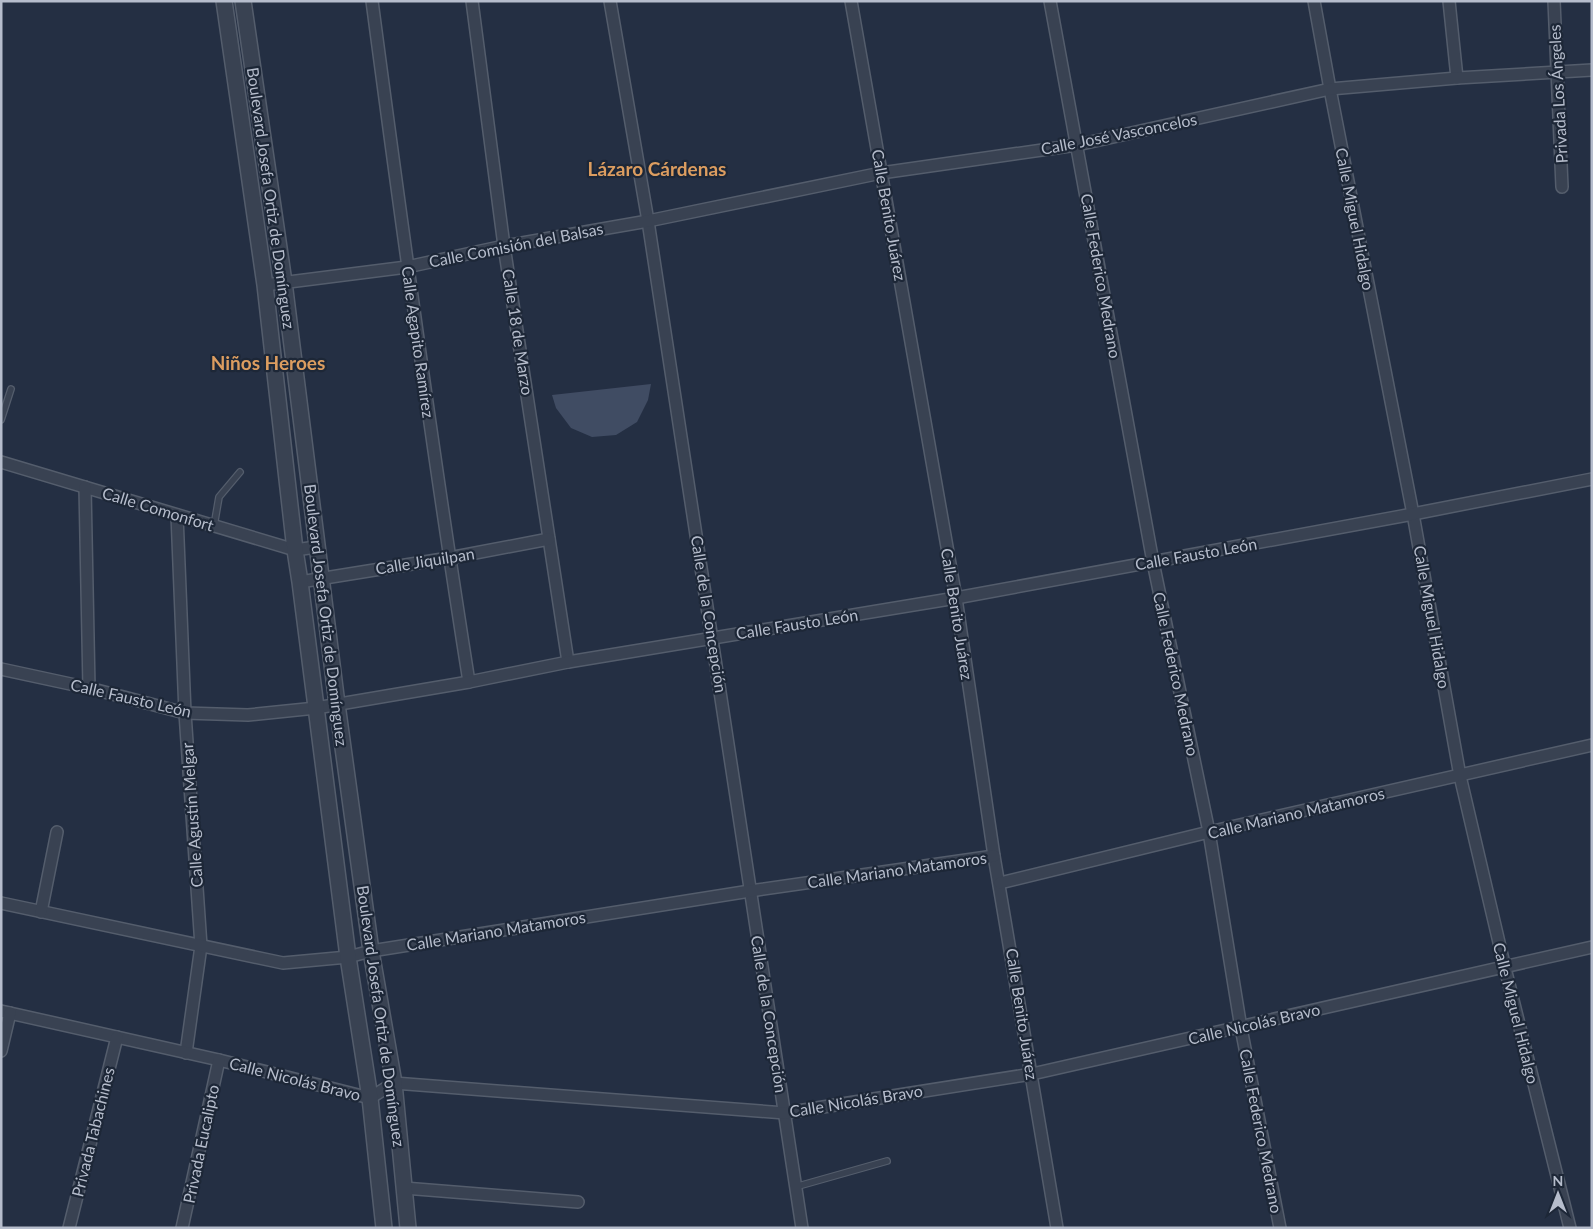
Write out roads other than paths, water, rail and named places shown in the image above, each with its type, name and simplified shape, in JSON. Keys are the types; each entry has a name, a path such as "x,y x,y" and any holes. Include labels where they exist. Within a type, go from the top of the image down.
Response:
{"street":[{"name":"Boulevard Josefa Ortiz de Domínguez","path":"224,1 265,285 295,550 348,957 370,1098 384,1228"},
{"name":"Boulevard Josefa Ortiz de Domínguez","path":"244,1 284,282 316,547 371,951 394,1083 408,1228"},
{"name":"Calle Agapito Ramírez","path":"372,1 407,266 449,558 469,682"},
{"name":"Calle 18 de Marzo","path":"472,1 504,246 568,662"},
{"name":"Calle de la Concepción","path":"610,1 648,221 802,1228"},
{"name":"Calle Benito Juárez","path":"851,1 956,598 994,856 1032,1074 1056,1228"},
{"name":"Calle Federico Medrano","path":"1050,1 1153,562 1209,832 1241,1028 1280,1228"},
{"name":"Calle Miguel Hidalgo","path":"1314,1 1413,514 1460,776 1505,968 1570,1228"},
{"path":"1450,1 1457,78"},
{"name":"Privada Los Ángeles","path":"1554,1 1562,187"},
{"name":"Calle José Vasconcelos","path":"648,221 881,173 1077,145 1330,89 1457,78 1592,70"},
{"name":"Calle Comisión del Balsas","path":"265,285 407,266 504,246 648,221"},
{"name":"Calle Comonfort","path":"1,462 295,550 316,547"},
{"name":"Calle Fausto León","path":"1,669 89,688 185,713 248,715 316,708 469,682 568,662 956,598 1413,514 1592,478"},
{"path":"85,487 89,688"},
{"name":"Calle Agustín Melgar","path":"177,515 185,713 201,946 186,1052"},
{"name":"Calle Jiquilpan","path":"300,582 449,558 549,539"},
{"name":"Calle Mariano Matamoros","path":"1000,883 1209,832 1592,745"},
{"path":"42,912 57,832"},
{"name":"Calle Mariano Matamoros","path":"1,903 283,962 348,957 371,951 750,891 994,856"},
{"name":"Calle Nicolás Bravo","path":"6,1012 220,1060 370,1098 394,1083 785,1113 1032,1074 1592,947"},
{"path":"1,1051 6,1012"},
{"name":"Privada Tabachines","path":"69,1228 117,1037"},
{"name":"Privada Eucalipto","path":"182,1228 220,1060"},
{"path":"404,1188 578,1202"}],"lane":[{"path":"1,420 11,389"},
{"path":"214,526 219,497 240,472"},
{"path":"796,1187 888,1161"}],"district":[{"name":"Lázaro Cárdenas","path":"657,169"},
{"name":"Niños Heroes","path":"268,363"}]}
